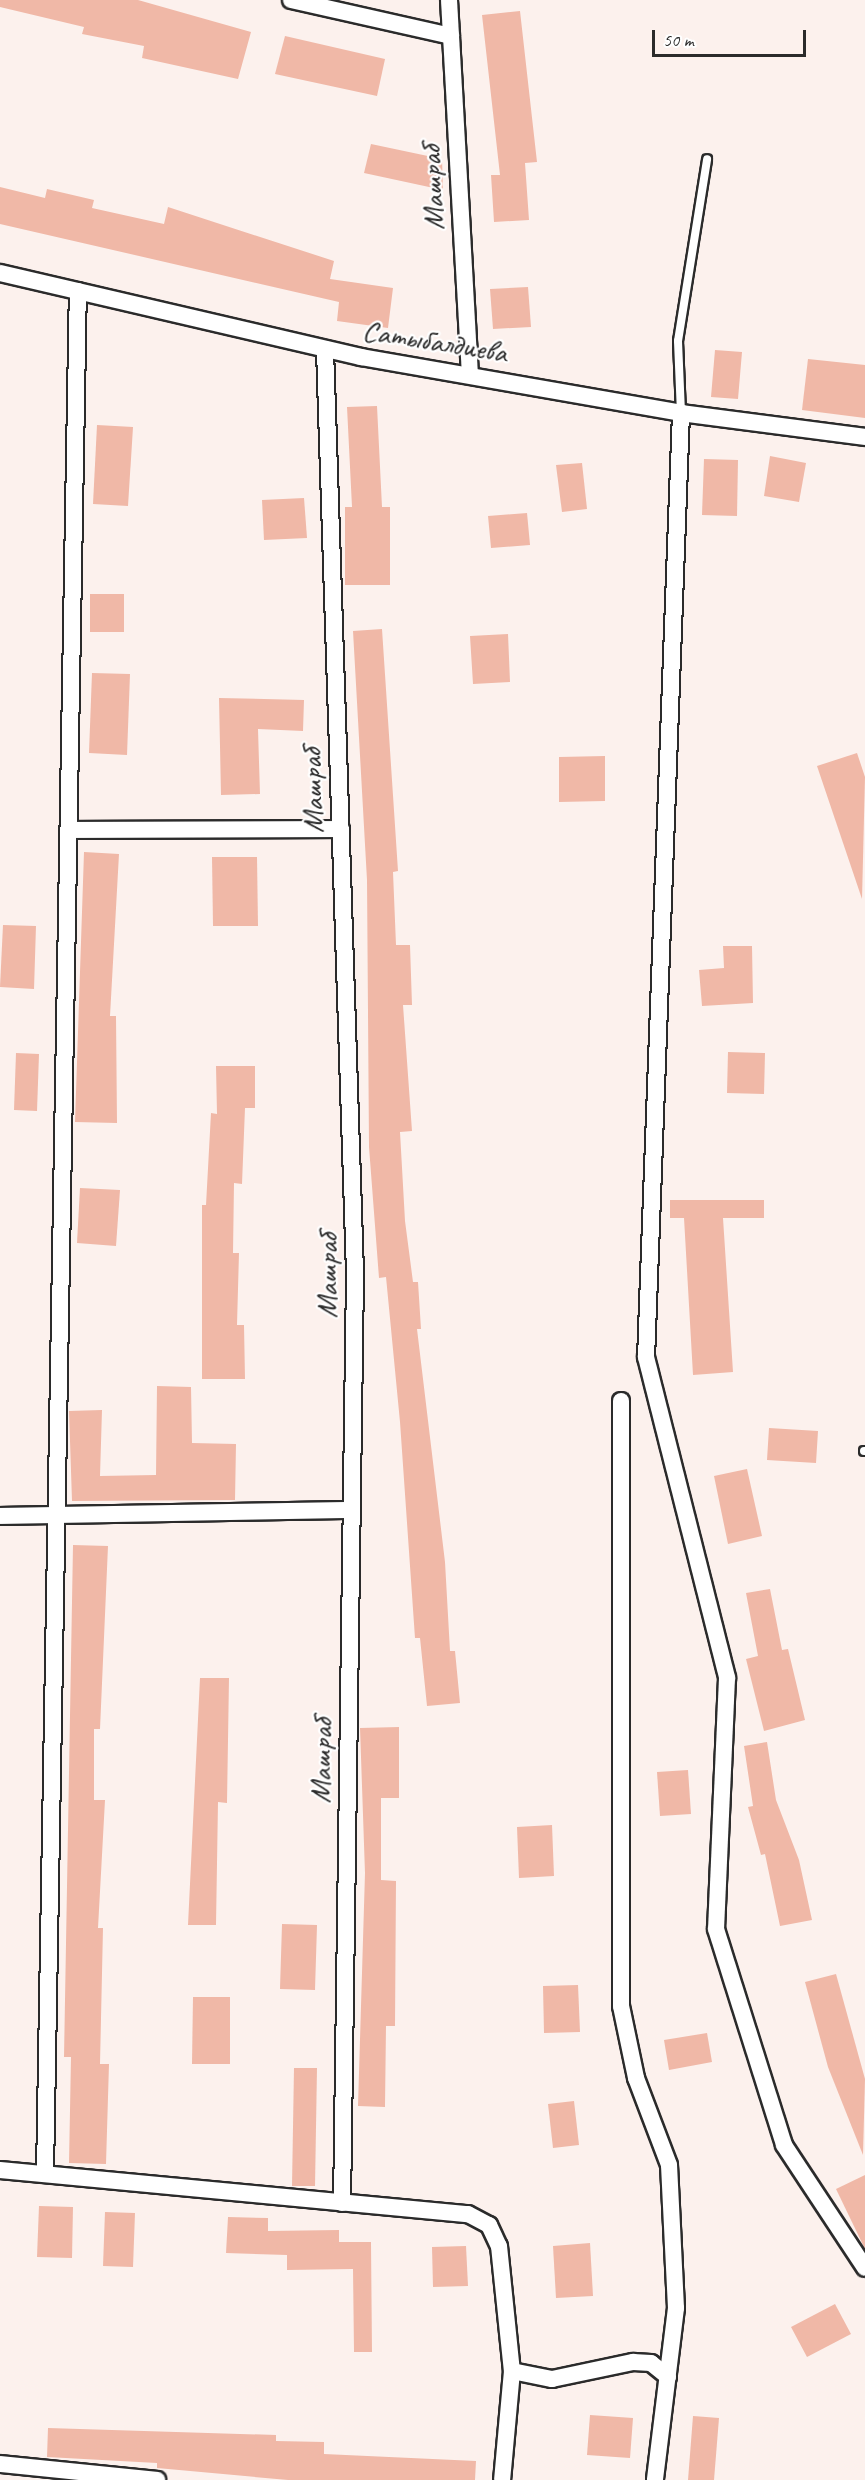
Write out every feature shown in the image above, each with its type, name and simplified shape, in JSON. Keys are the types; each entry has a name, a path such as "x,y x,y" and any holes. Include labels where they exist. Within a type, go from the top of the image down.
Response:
{"street":[{"path":"291,0 451,36"},
{"name":"Машраб","path":"449,0 470,373"},
{"name":"Сатыбалдиева","path":"0,273 325,349 470,373 681,413 865,437"},
{"path":"45,2174 78,291"},
{"name":"Машраб","path":"325,349 355,1275 342,2203"},
{"path":"681,413 646,1357 727,1678 716,1929 784,2145 865,2268"},
{"path":"69,830 341,830"},
{"path":"621,1401 621,2006 636,2078 669,2164 676,2308 655,2480"},
{"path":"0,1516 352,1510"},
{"path":"0,2170 468,2214 489,2225 498,2246 512,2371 502,2480"},
{"path":"512,2371 552,2379 633,2362 651,2363 668,2377"},
{"path":"0,2464 157,2480"}],"lane":[{"path":"681,413 678,341 707,159"}],"building":[{"path":"0,0 138,0 251,32 238,79 142,58 144,46 82,34 84,27 0,7"},
{"path":"520,11 537,162 525,163 529,220 494,222 491,175 500,175 482,15"},
{"path":"285,36 385,59 377,96 275,74"},
{"path":"371,144 442,159 443,190 364,173"},
{"path":"0,187 45,198 47,189 94,200 92,208 164,224 168,207 334,261 330,279 393,288 388,328 337,321 339,302 0,224"},
{"path":"528,287 531,327 493,329 490,289"},
{"path":"715,350 742,352 738,399 711,397"},
{"path":"808,359 865,365 865,418 802,410"},
{"path":"377,406 382,507 390,507 390,585 345,585 345,507 352,507 347,407"},
{"path":"97,425 133,427 128,506 93,504"},
{"path":"770,456 806,463 799,502 764,496"},
{"path":"704,459 738,460 737,516 702,515"},
{"path":"582,463 587,509 562,512 556,465"},
{"path":"304,498 307,538 264,540 262,500"},
{"path":"527,513 530,545 491,548 488,516"},
{"path":"90,594 124,594 124,632 90,632"},
{"path":"382,629 398,871 393,872 396,945 410,945 412,1005 403,1005 412,1131 400,1132 405,1221 413,1282 418,1282 421,1329 417,1329 445,1562 450,1651 455,1651 460,1703 427,1706 420,1638 415,1638 400,1422 386,1277 379,1278 369,1147 367,880 353,631"},
{"path":"508,634 510,682 473,684 470,636"},
{"path":"92,673 130,674 127,755 89,753"},
{"path":"219,698 304,700 303,731 258,729 260,794 221,795"},
{"path":"857,753 865,777 862,899 817,766"},
{"path":"605,756 605,801 559,802 559,757"},
{"path":"84,852 119,854 110,1016 116,1016 117,1123 75,1122"},
{"path":"212,857 257,857 258,926 213,926"},
{"path":"3,925 36,926 34,989 0,987"},
{"path":"723,946 752,946 753,1003 702,1006 699,970 724,968"},
{"path":"728,1052 765,1053 764,1094 727,1093"},
{"path":"16,1053 39,1054 37,1111 14,1110"},
{"path":"216,1066 255,1066 255,1108 245,1108 242,1184 234,1183 233,1253 239,1253 237,1325 244,1325 245,1379 202,1379 202,1205 206,1205 211,1113 217,1114"},
{"path":"80,1188 120,1190 116,1246 77,1243"},
{"path":"670,1200 764,1200 764,1218 723,1218 733,1372 693,1375 684,1218 670,1218"},
{"path":"157,1386 191,1387 192,1443 236,1444 235,1500 72,1501 69,1411 102,1410 100,1476 156,1475"},
{"path":"769,1428 818,1431 816,1463 767,1460"},
{"path":"747,1469 762,1536 728,1544 714,1476"},
{"path":"73,1545 108,1546 100,1729 94,1729 94,1800 105,1800 98,1928 103,1928 100,2064 109,2064 106,2164 69,2163 71,2057 64,2057"},
{"path":"770,1589 782,1650 788,1649 805,1720 764,1731 746,1659 758,1656 746,1593"},
{"path":"200,1678 229,1678 227,1803 218,1802 216,1925 188,1925"},
{"path":"399,1727 399,1798 381,1798 381,1880 396,1881 395,2026 386,2026 385,2107 358,2106 365,1873 360,1728"},
{"path":"767,1742 776,1800 799,1860 812,1920 780,1926 765,1854 761,1855 748,1807 753,1806 744,1746"},
{"path":"688,1770 691,1814 660,1816 657,1772"},
{"path":"552,1825 554,1876 519,1878 517,1827"},
{"path":"282,1924 317,1925 315,1990 280,1989"},
{"path":"836,1974 865,2079 863,2155 828,2067 805,1982"},
{"path":"578,1985 580,2032 544,2033 543,1986"},
{"path":"193,1997 230,1997 230,2064 192,2064"},
{"path":"707,2033 712,2062 669,2070 664,2040"},
{"path":"294,2068 317,2068 315,2186 292,2186"},
{"path":"574,2101 579,2145 553,2148 548,2104"},
{"path":"865,2175 865,2249 836,2189"},
{"path":"39,2206 73,2207 72,2258 37,2257"},
{"path":"105,2212 135,2213 133,2267 103,2266"},
{"path":"228,2217 268,2218 268,2231 339,2230 339,2242 371,2242 372,2352 354,2352 353,2269 287,2270 287,2255 226,2253"},
{"path":"590,2243 593,2296 556,2298 553,2246"},
{"path":"466,2246 468,2286 433,2287 432,2247"},
{"path":"835,2304 851,2334 807,2357 791,2327"},
{"path":"590,2415 633,2418 630,2458 587,2455"},
{"path":"693,2416 719,2418 714,2480 688,2480"},
{"path":"48,2428 276,2435 276,2441 324,2442 324,2454 476,2461 475,2480 288,2480 157,2468 157,2463 47,2457"}]}
